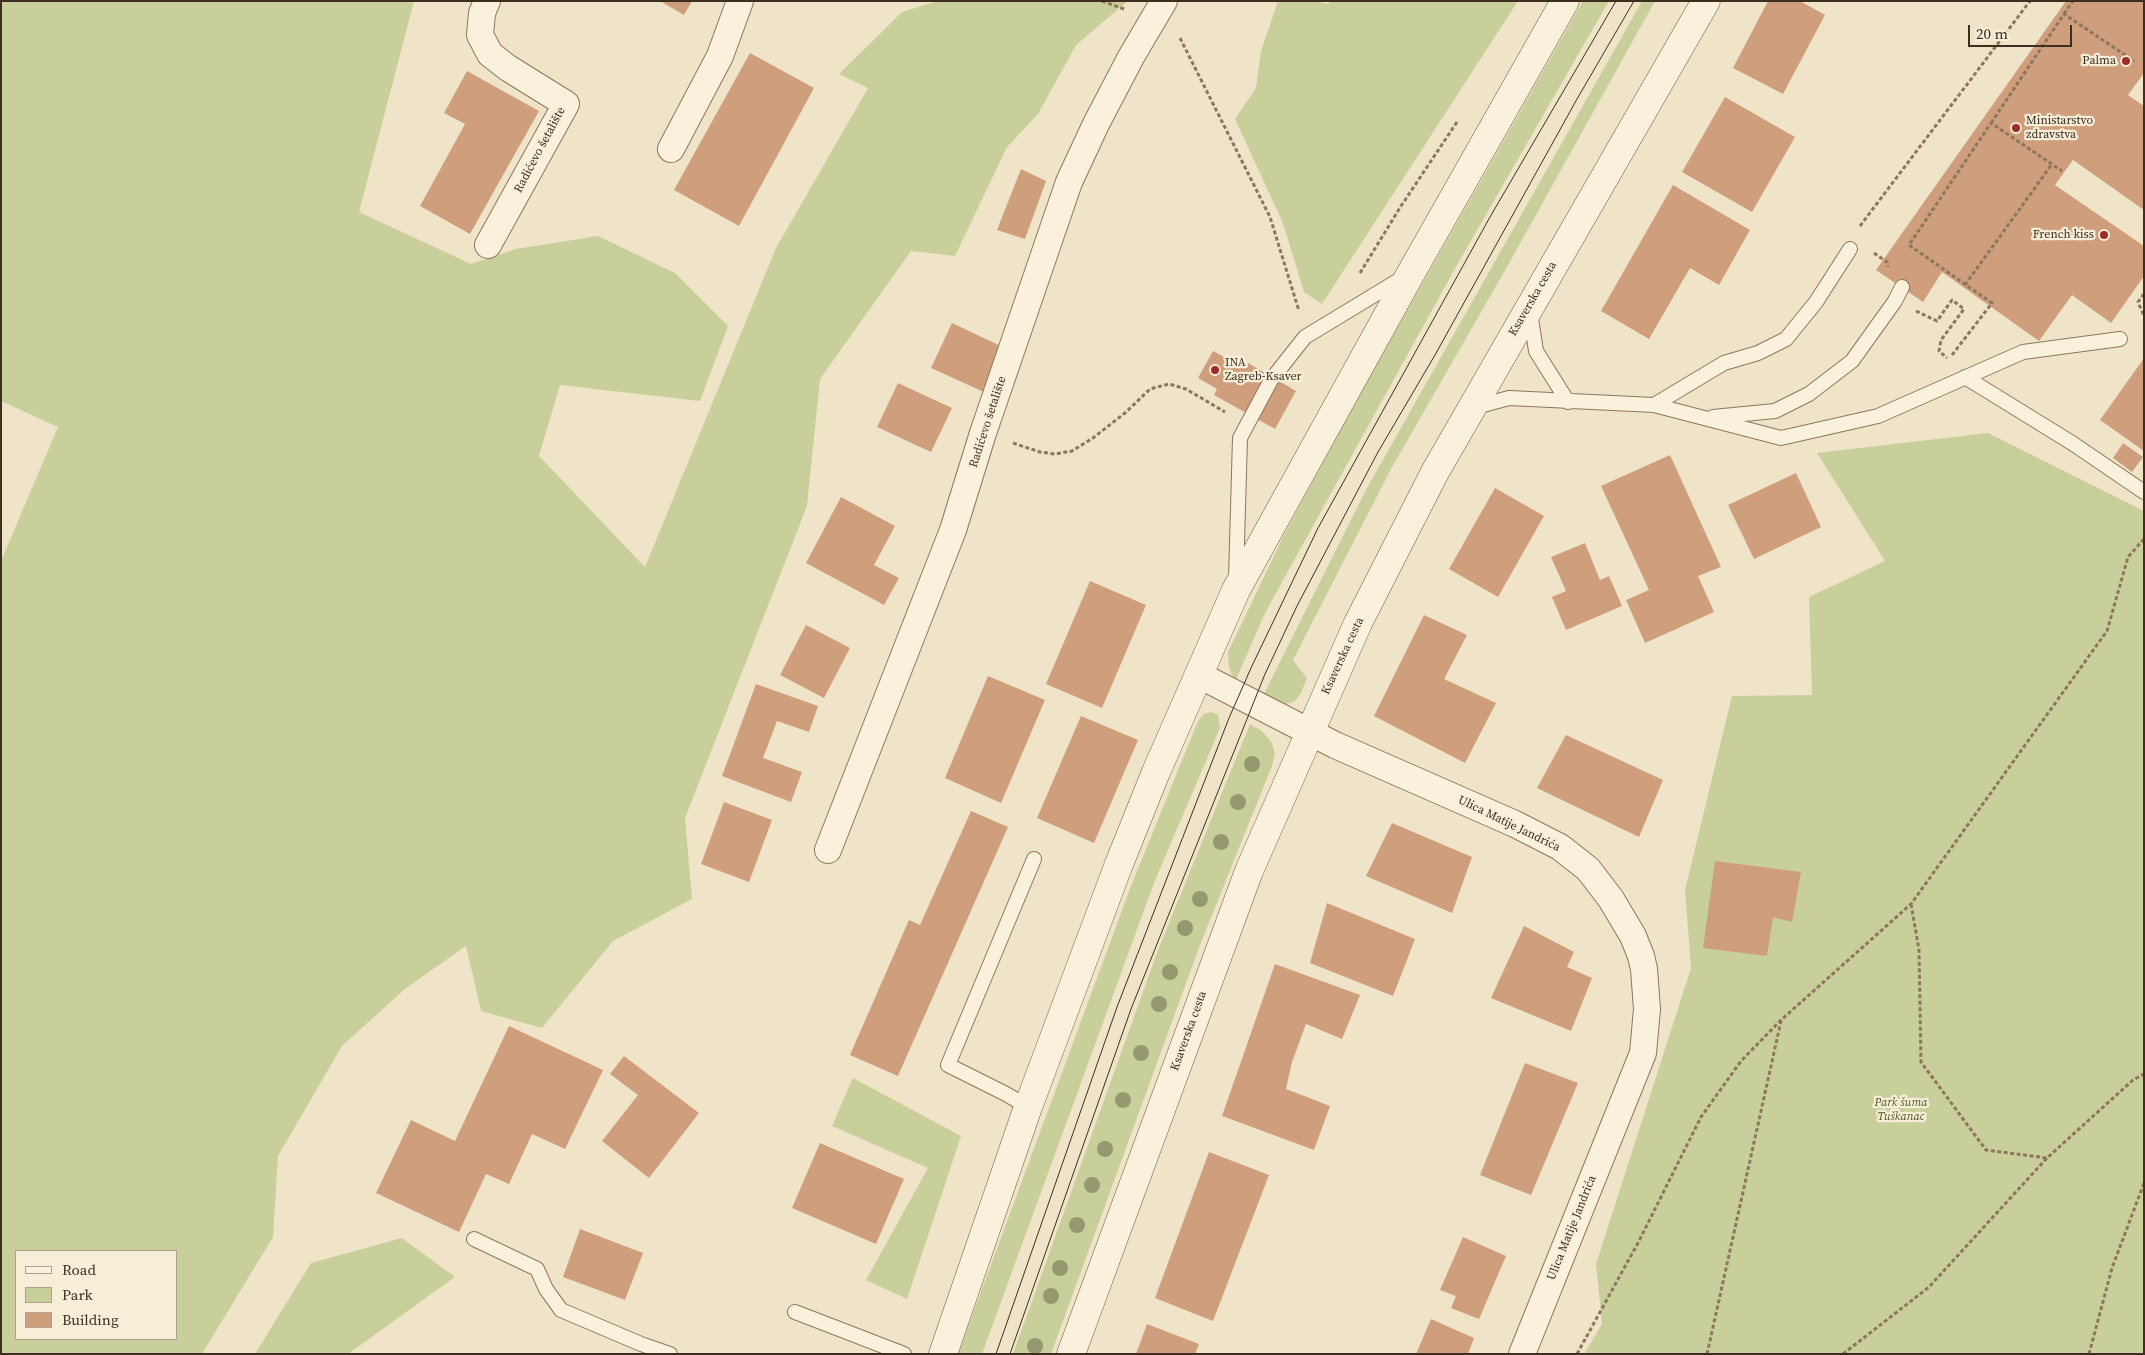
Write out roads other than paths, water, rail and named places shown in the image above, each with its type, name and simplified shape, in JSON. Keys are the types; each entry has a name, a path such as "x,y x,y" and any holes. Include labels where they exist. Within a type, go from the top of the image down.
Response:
{"main road":[{"path":"943,1354 1028,1107 1119,864 1236,590 1411,273 1565,1"},
{"name":"Ksaverska cesta","path":"1071,1354 1238,899 1308,732 1358,622 1435,472 1706,1"}],"street":[{"name":"Radićevo šetalište","path":"487,1 482,13 480,35 490,54 508,68 566,104 488,245"},
{"path":"671,150 720,56 740,1"},
{"name":"Radićevo šetalište","path":"828,850 953,530 1069,182 1096,124 1131,57 1163,2"},
{"name":"Ulica Matije Jandrića","path":"1199,675 1335,746 1515,824 1560,847 1588,869 1611,899 1633,936 1641,956 1647,1009 1642,1053 1522,1354"}],"lane":[{"path":"1654,405 1724,363 1758,353 1786,339 1816,302 1850,249"},
{"path":"1236,590 1240,438 1270,380 1305,337 1411,273"},
{"path":"1703,418 1775,411 1809,394 1852,361 1895,301 1902,287"},
{"path":"1529,306 1536,351 1568,402"},
{"path":"1472,408 1509,398 1654,405 1781,438 1878,416 2023,352 2120,339"},
{"path":"1964,377 2072,443 2144,492"},
{"path":"1028,1107 948,1065 1034,859"},
{"path":"474,1239 537,1269 546,1289 561,1310 641,1344 670,1354"},
{"path":"795,1312 904,1354"}],"tram line":[{"path":"996,1354 1117,1007 1229,718 1251,668 1318,528 1490,217 1616,1"},
{"path":"1010,1354 1131,1009 1265,674 1297,606 1378,452 1435,355 1577,99 1634,1"}],"place":[{"name":"Palma","path":"2126,61"},
{"name":"Ministarstvo zdravstva","path":"2016,128"},
{"name":"French kiss","path":"2104,235"},
{"name":"INA Zagreb-Ksaver","path":"1215,370"}],"park label":[{"name":"Park šuma Tuškanac","path":"1901,1110"}]}
